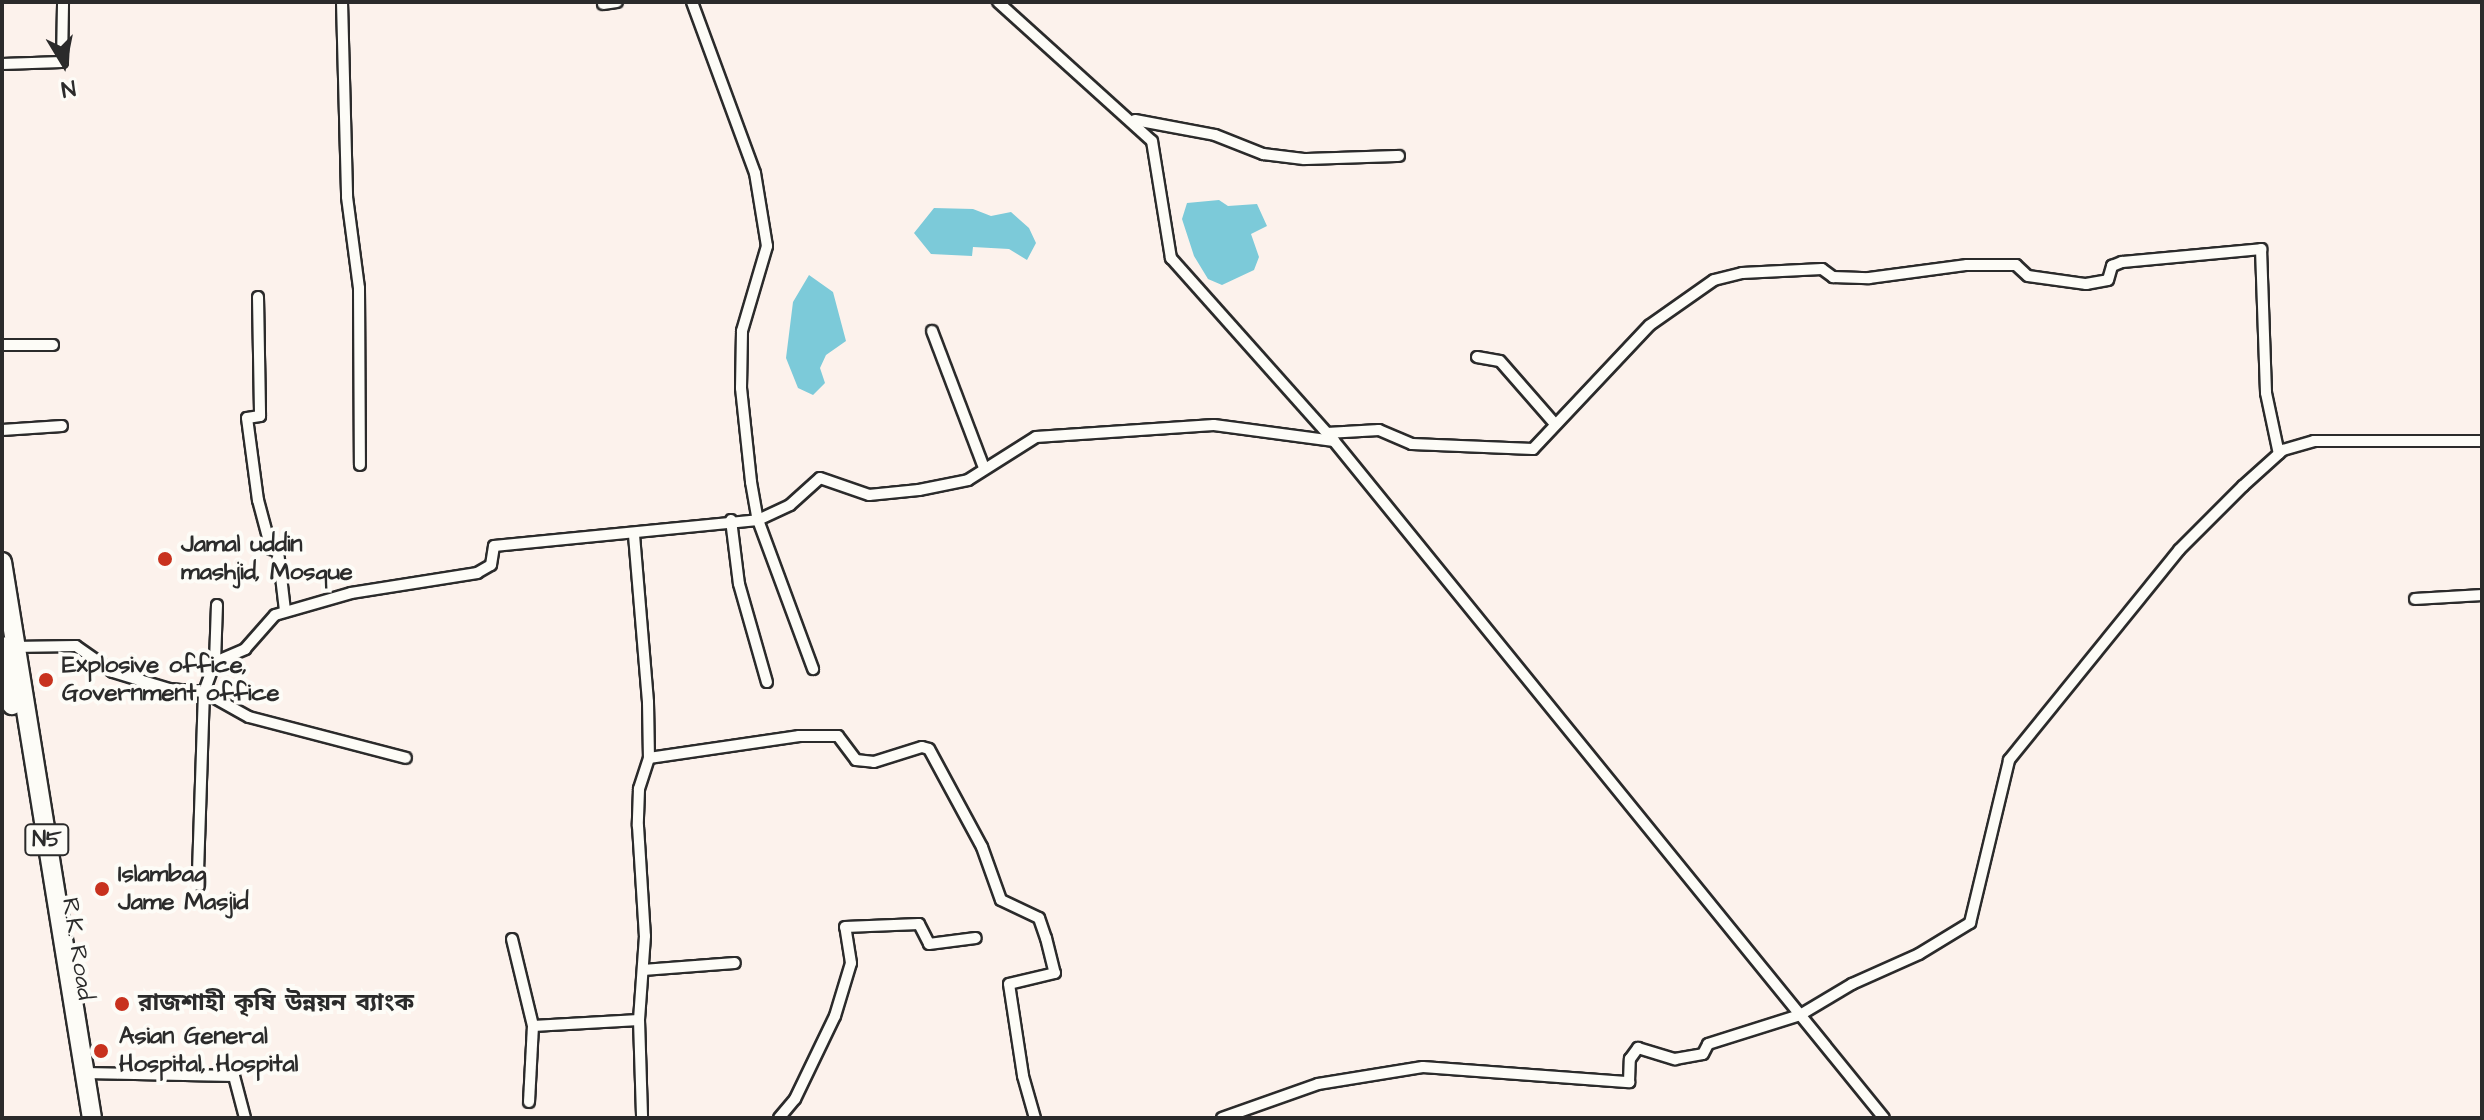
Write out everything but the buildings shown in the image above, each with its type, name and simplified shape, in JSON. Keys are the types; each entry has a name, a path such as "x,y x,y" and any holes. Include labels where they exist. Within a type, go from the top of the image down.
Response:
{"highway":[{"name":"R.K. Road","path":"2,562 5,648 80,1118"},
{"name":"R.K. Road","path":"5,648 92,1118"}],"street":[{"path":"2,64 62,62 63,2"},
{"path":"342,2 347,197 359,288 360,465"},
{"path":"603,4 617,2"},
{"path":"692,2 746,143 767,246 748,304 741,352 758,520 813,669"},
{"path":"998,2 1135,120 1152,141 1171,258 1330,437 1884,1118"},
{"path":"1135,120 1215,135 1263,154 1304,159 1399,156"},
{"path":"215,662 245,649 285,611 351,593 477,573 491,565 494,546 562,535 634,535 731,520 758,520 790,505 820,478 869,495 968,480 1036,437 1214,425 1330,437 1379,430 1412,444 1533,449 1650,325 1714,280 1822,269 1833,277 1869,278 1967,265 2016,265 2028,276 2086,284 2108,280 2112,266 2122,262 2261,249 2266,393 2279,454"},
{"path":"258,297 260,416 247,418 258,500 271,549 278,551 285,611"},
{"path":"932,331 984,468"},
{"path":"2,345 53,345"},
{"path":"1477,357 1500,361 1555,424"},
{"path":"2,430 62,426"},
{"path":"1222,1118 1318,1084 1423,1067 1629,1082 1630,1059 1638,1048 1675,1059 1703,1054 1708,1044 1800,1015 1970,923 2009,760 2179,550 2279,454 2314,441 2482,441"},
{"path":"731,520 739,584 767,682"},
{"path":"634,535 649,758 639,801 643,970 639,1020 642,1118"},
{"path":"2415,599 2482,595"},
{"path":"198,872 204,692 215,662 217,605"},
{"path":"5,648 76,646 113,672 169,689 204,692 249,717 406,758"},
{"path":"649,758 799,736 838,736 856,760 874,762 922,747 929,749 982,847 1001,900 1039,918 1046,938 1055,973 1009,984 1023,1076 1035,1118"},
{"path":"779,1118 795,1099 835,1016 851,963 845,927 919,924 929,944 976,938"},
{"path":"512,939 533,1026 529,1102"},
{"path":"643,970 735,963"},
{"path":"533,1026 639,1020"},
{"path":"85,1073 234,1076 245,1118"}],"water":[{"path":"1219,200 1228,206 1257,204 1267,226 1251,234 1259,257 1254,270 1222,285 1208,279 1194,256 1182,219 1187,203"},
{"path":"934,208 973,209 991,216 1011,212 1029,228 1036,243 1027,260 1009,249 973,247 972,256 931,254 914,233"},
{"path":"809,275 833,292 846,341 826,355 820,368 825,383 813,395 798,388 786,358 793,302"}],"place":[{"name":"Jamal uddin mashjid, Mosque","path":"165,559"},
{"name":"Explosive office, Government office","path":"46,680"},
{"name":"Islambag Jame Masjid","path":"102,889"},
{"name":"রাজশাহী কৃষি উন্নয়ন ব্যাংক","path":"122,1004"},
{"name":"Asian General Hospital, Hospital","path":"101,1051"}]}
